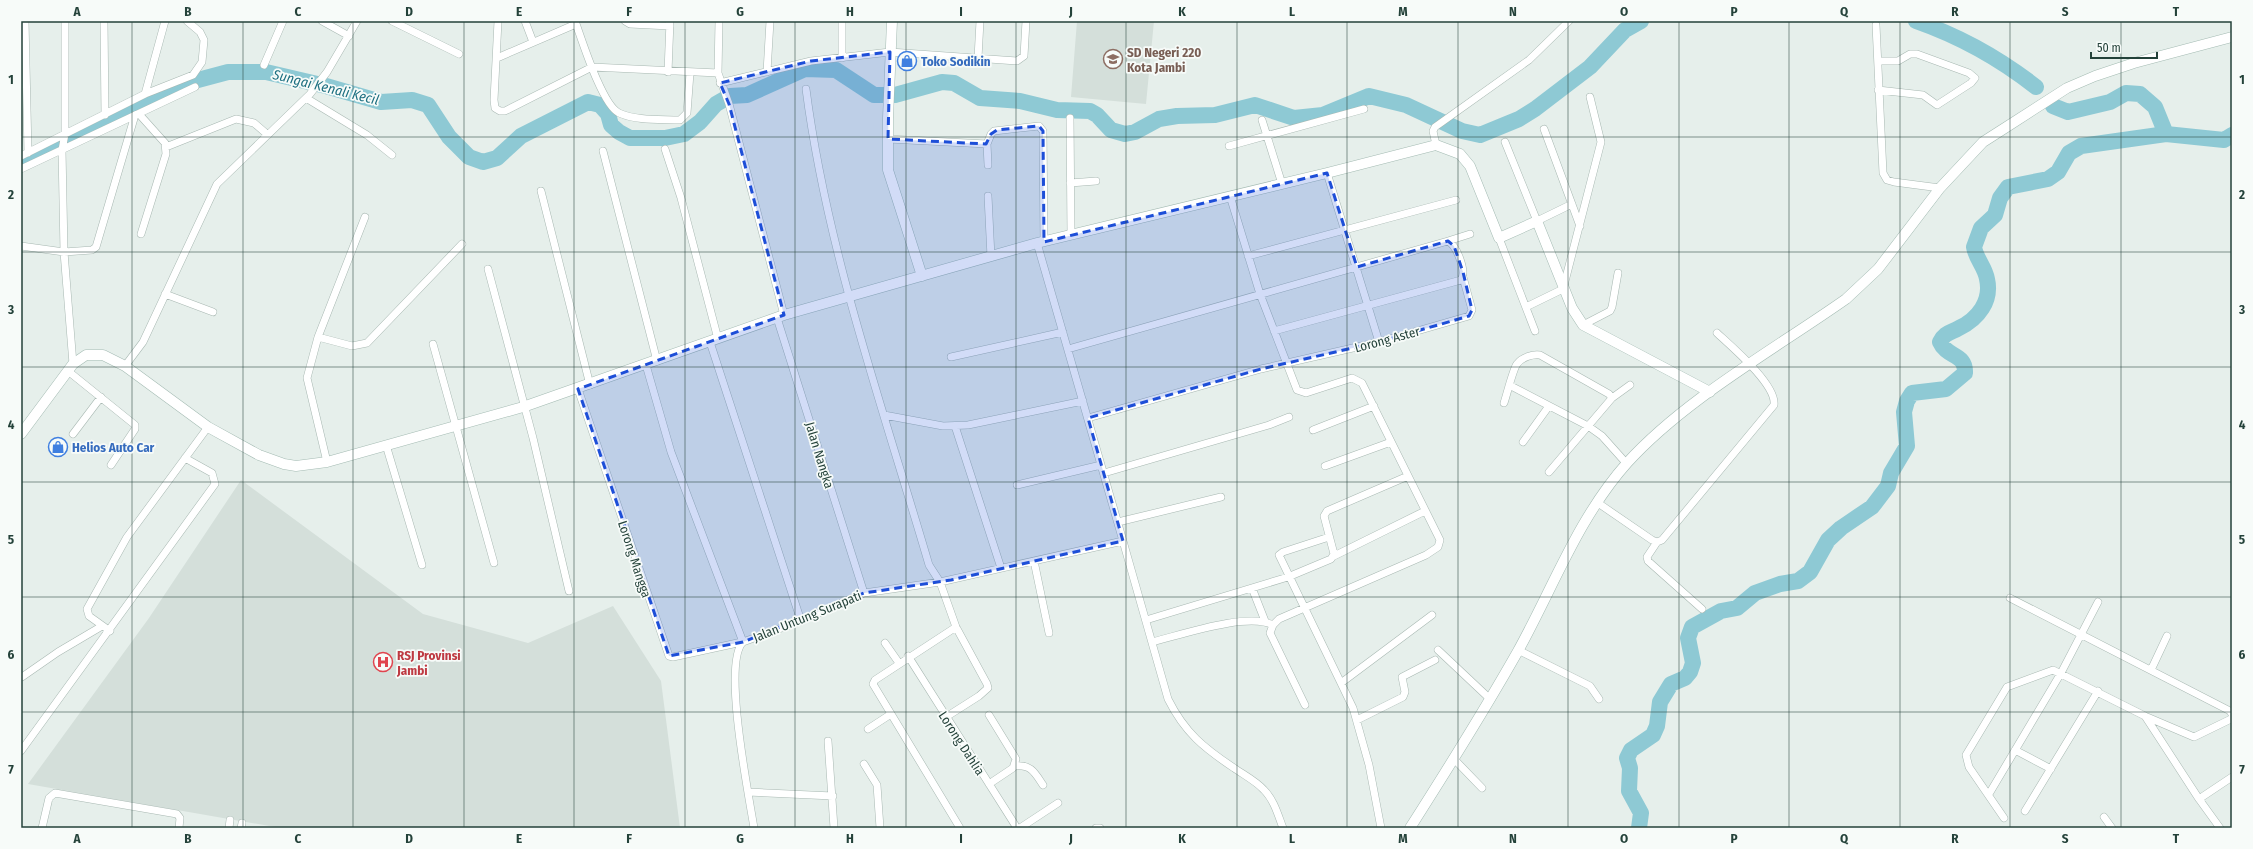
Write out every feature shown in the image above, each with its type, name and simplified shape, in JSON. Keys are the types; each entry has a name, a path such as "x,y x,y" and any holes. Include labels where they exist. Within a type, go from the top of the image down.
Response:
{"street":[{"path":"25,21 24,154 64,136 145,94 193,75 202,62 204,40 200,32 187,21"},
{"path":"65,21 63,148 64,252 71,367 101,396 135,425 134,429 111,465"},
{"path":"104,21 105,115"},
{"path":"145,94 165,21"},
{"path":"264,65 283,21"},
{"path":"322,21 349,36"},
{"path":"126,366 143,342 217,184 308,96 327,72 357,21"},
{"path":"392,21 460,54"},
{"path":"498,21 494,104 497,109 502,112 592,67 668,72 718,73"},
{"path":"524,21 533,42"},
{"path":"625,21 630,24 670,24 668,72"},
{"name":"Jalan Nangka","path":"719,21 718,73 720,83 730,104 781,316 864,593"},
{"path":"767,72 770,21"},
{"path":"842,21 842,58"},
{"path":"892,21 888,118 888,170 922,276"},
{"path":"978,58 980,21"},
{"path":"720,83 811,61 890,52 1021,60 1024,56 1026,21"},
{"path":"1436,144 1433,131 1437,126 1529,60 1569,21"},
{"path":"497,58 576,22 592,67 612,107 618,112 640,119 680,120 684,117 687,113 690,73"},
{"path":"1876,25 1883,173 1885,178 1894,182 1940,188"},
{"path":"1410,828 1518,650 1556,575 1598,503 1627,464 1667,426 1710,392 1821,316 1866,281 1878,269 1940,188 1983,142 2067,88 2134,63 2232,37"},
{"path":"1878,61 1898,61 1910,54 1918,54 1969,73 1974,78 1971,84 1937,105 1924,95 1878,90"},
{"path":"21,170 63,148 196,87"},
{"path":"806,89 814,145 850,297 929,565 940,582 956,627 988,688 979,696 946,717"},
{"path":"308,96 367,135 392,155"},
{"path":"1526,307 1563,289 1601,142 1590,97"},
{"path":"1229,146 1364,109"},
{"path":"137,115 165,143 166,147 166,154 141,234"},
{"path":"21,246 64,252 92,250 96,247 137,115"},
{"path":"1070,118 1071,235"},
{"path":"166,147 236,119 248,121 268,135"},
{"path":"1262,120 1282,184"},
{"path":"988,165 987,144 990,134 997,130 1039,126 1043,130 1041,243 1068,350 1168,699 1182,724 1202,746 1264,790 1272,801 1283,828"},
{"path":"1544,130 1580,226"},
{"path":"888,140 987,144"},
{"path":"1505,142 1563,289 1577,318 1583,325 1710,392"},
{"path":"21,434 71,367 86,355 94,354 112,358 126,366 208,427 271,460 296,466 327,462 523,407 590,385 781,316 1071,235 1327,173 1436,144 1460,154 1470,166 1535,331"},
{"path":"665,149 681,198 714,341 801,621"},
{"path":"603,151 656,361"},
{"path":"1327,173 1344,230 1369,304 1379,342"},
{"path":"1070,183 1096,181"},
{"path":"541,191 590,385"},
{"path":"988,196 991,257"},
{"path":"1230,196 1260,294 1297,390 1306,393 1352,378 1362,383 1440,540 1438,547 1395,570 1279,620 1273,625 1270,633 1305,705"},
{"path":"1248,256 1456,200"},
{"path":"1499,238 1572,204"},
{"path":"327,462 308,383 318,337 365,217"},
{"path":"1068,350 1470,234"},
{"path":"1274,331 1461,280 1463,277 1463,272 1454,246 1448,241"},
{"path":"318,337 352,346 367,343 462,244"},
{"path":"488,269 523,407 533,438 569,591"},
{"path":"1583,325 1610,311 1618,273"},
{"name":"Lorong Aster","path":"1088,418 1286,363 1379,342 1469,316 1472,310 1470,298 1463,277"},
{"path":"165,294 214,312"},
{"path":"951,357 1063,332"},
{"path":"1702,609 1648,561 1647,557 1658,542 1667,536 1774,405 1773,396 1751,363 1717,333"},
{"path":"433,344 494,563"},
{"path":"1504,403 1511,386 1517,364 1524,358 1536,354 1609,394 1612,398"},
{"path":"646,365 671,452 742,642"},
{"path":"1549,472 1612,398 1630,385"},
{"path":"1511,386 1588,426 1602,436 1627,464"},
{"name":"Lorong Mangga","path":"578,389 669,656 673,657 742,642"},
{"path":"73,434 101,396"},
{"path":"884,415 944,426 955,426 968,425 1083,401"},
{"path":"1313,430 1374,406"},
{"path":"1523,442 1549,406"},
{"path":"1104,473 1269,425 1289,417"},
{"path":"955,426 1001,568"},
{"path":"110,631 89,616 88,609 127,537 208,427"},
{"path":"1325,466 1391,442"},
{"path":"386,445 422,565"},
{"path":"21,751 50,709 110,631 215,484 212,474 185,458"},
{"path":"1017,485 1101,465"},
{"path":"1334,556 1324,516 1328,511 1408,476"},
{"path":"1118,522 1221,498"},
{"path":"1598,503 1658,542"},
{"path":"1146,620 1288,577 1425,511"},
{"path":"1330,537 1280,554 1288,577 1341,683 1357,720 1381,828"},
{"name":"Jalan Untung Surapati","path":"754,828 734,690 738,650 742,642 801,621 864,593 940,582 1123,541"},
{"path":"1034,561 1049,633"},
{"path":"1252,588 1265,621"},
{"path":"2004,818 1989,794 1969,767 1966,758 1985,722 2007,687 2052,671 2061,673 2145,716 2194,737 2231,719 2232,716 2230,711 2010,598"},
{"path":"1989,794 2061,673 2098,602"},
{"path":"1341,683 1432,615"},
{"path":"1152,642 1243,620 1265,621 1273,625"},
{"path":"22,677 58,652 102,626"},
{"path":"956,627 908,656 874,682 875,687 960,828"},
{"path":"2150,670 2167,636"},
{"path":"885,643 899,663"},
{"path":"1438,650 1489,698"},
{"path":"1518,650 1590,686 1599,699"},
{"name":"Lorong Dahlia","path":"908,656 1017,828"},
{"path":"1357,720 1403,697 1406,692 1401,679 1403,675 1435,660"},
{"path":"2025,811 2098,691"},
{"path":"868,729 891,714"},
{"path":"989,715 1016,759 1015,766"},
{"path":"2145,716 2199,799 2220,828"},
{"path":"828,741 833,796 834,828"},
{"path":"2015,750 2051,769"},
{"path":"1453,758 1482,788"},
{"path":"864,764 877,786 880,828"},
{"path":"989,784 1015,766 1024,765 1031,768 1043,785"},
{"path":"2199,799 2232,777"},
{"path":"748,792 833,796"},
{"path":"42,828 49,798 55,793 177,814 180,818 179,828"},
{"path":"1020,828 1058,803"},
{"path":"2104,817 2112,828"}],"highlighted area":[{"path":"890,52 888,139 986,144 991,134 997,130 1039,126 1043,131 1044,242 1327,173 1357,267 1448,241 1454,246 1463,272 1472,310 1469,316 1379,342 1261,369 1088,418 1123,541 951,580 864,593 743,642 669,656 578,389 784,315 729,104 720,83 811,61"}],"shaded area":[{"name":"SD Negeri 220 Kota Jambi","path":"1077,21 1154,21 1146,104 1071,97"},
{"name":"RSJ Provinsi Jambi","path":"241,480 423,614 528,643 613,606 661,681 680,828 281,828 28,784 149,618"}],"waterway":[{"name":"Sungai Kenali Kecil","path":"21,162 183,84 228,72 266,72 326,86 381,102 412,100 428,105 449,137 469,157 483,162 497,158 521,136 588,102 600,105 608,114 611,125 619,132 630,138 665,138 684,134 700,122 716,104 730,96 747,95 805,69 836,70 874,95 895,95 942,82 954,83 980,98 1020,101 1057,110 1090,111 1097,115 1111,130 1125,134 1135,132 1159,119 1177,116 1215,115 1255,105 1294,118 1323,115 1369,96 1406,105 1462,131 1480,135 1519,119 1535,109 1590,67 1625,30 1641,21"},
{"name":"Sungai Kenali Kecil","path":"1916,21 1963,41 1993,57 2036,87"},
{"name":"Sungai Kenali Kecil","path":"2053,106 2068,112 2110,102 2126,93 2140,94 2155,107 2166,134"},
{"path":"1639,828 1641,813 1629,791 1630,768 1627,758 1631,750 1653,735 1657,726 1660,702 1671,684 1685,678 1690,672 1693,663 1688,638 1692,627 1721,611 1737,608 1755,593 1780,584 1798,581 1810,572 1828,540 1841,528 1872,507 1888,486 1891,473 1907,446 1904,412 1907,401 1912,393 1946,389 1965,373 1962,362 1947,351 1940,342 1946,334 1972,320 1978,314 1985,302 1988,287 1987,279 1974,247 1981,228 1995,215 2000,198 2008,187 2048,179 2058,172 2069,153 2081,146 2166,134 2224,140 2232,135"}],"place":[{"name":"SD Negeri 220 Kota Jambi","path":"1113,59"},
{"name":"Toko Sodikin","path":"907,61"},
{"name":"Helios Auto Car","path":"58,447"},
{"name":"RSJ Provinsi Jambi","path":"383,662"}]}
